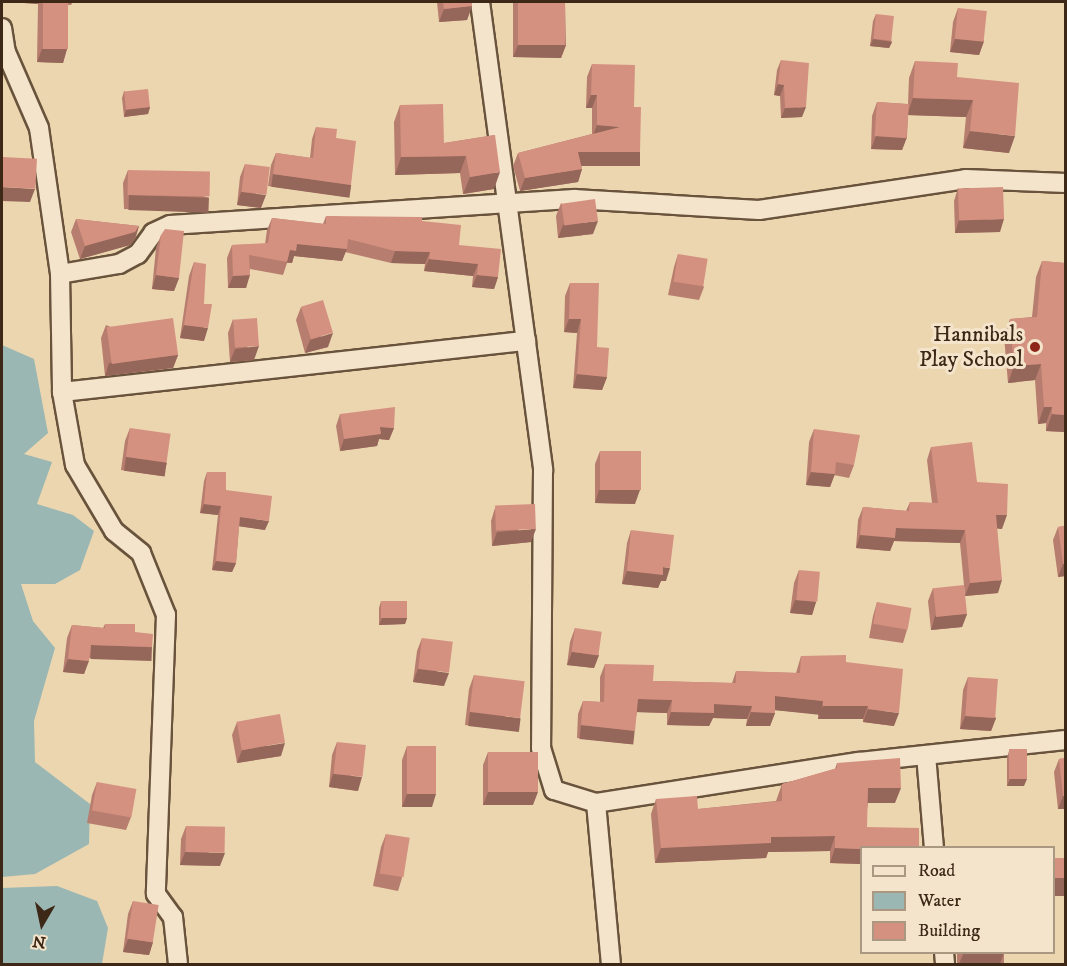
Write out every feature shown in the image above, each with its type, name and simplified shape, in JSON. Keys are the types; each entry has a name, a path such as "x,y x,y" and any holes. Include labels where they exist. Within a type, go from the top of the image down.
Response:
{"street":[{"path":"480,2 543,470 541,748 554,790 596,803 926,755 1065,740"},
{"path":"2,28 6,52 39,128 60,274 62,392 75,465 114,531 141,553 166,615 156,894 173,917 178,964"},
{"path":"60,274 118,264 138,254 153,233 170,225 508,206 573,199 759,210 966,179 1065,183"},
{"path":"62,392 526,341"},
{"path":"926,755 934,846"},
{"path":"596,803 611,964"}],"water":[{"path":"2,345 34,359 48,433 24,454 52,462 37,504 73,515 94,531 80,570 55,584 21,584 33,621 55,648 34,721 35,762 90,804 89,844 35,874 2,877"},
{"path":"57,886 97,901 108,928 102,964 2,964 2,888"}],"building":[{"path":"43,2 68,2 68,49 43,49"},
{"path":"443,2 472,2 472,6 444,9"},
{"path":"518,2 565,2 565,45 518,45"},
{"path":"958,8 987,11 984,42 955,39"},
{"path":"876,14 894,16 891,41 873,39"},
{"path":"781,60 809,63 806,107 785,108 784,85 778,84"},
{"path":"915,61 958,63 957,77 1019,83 1015,136 970,131 973,100 913,98"},
{"path":"592,64 635,65 634,107 641,107 640,152 578,152 582,169 525,178 518,153 620,127 597,125 597,95 591,95"},
{"path":"148,89 150,107 126,109 124,92"},
{"path":"877,102 909,104 907,138 875,136"},
{"path":"443,104 444,143 495,135 500,172 470,177 466,156 401,157 400,105"},
{"path":"316,127 337,129 336,138 356,141 351,185 273,174 276,153 313,158"},
{"path":"2,157 37,159 35,189 2,187"},
{"path":"245,164 270,167 266,195 242,192"},
{"path":"128,170 210,171 210,196 128,195"},
{"path":"1003,187 1004,219 959,221 958,189"},
{"path":"595,199 598,221 564,226 561,204"},
{"path":"326,216 422,217 422,221 461,225 459,245 501,249 498,277 477,275 478,264 429,259 430,252 395,251 348,239 347,249 297,244 296,251 290,250 287,262 249,255 250,275 233,276 232,245 268,243 272,218 326,224"},
{"path":"76,219 139,226 135,232 85,246"},
{"path":"165,229 184,231 179,278 156,275 161,235"},
{"path":"678,254 708,259 703,286 674,282"},
{"path":"1042,261 1065,263 1065,415 1052,414 1052,407 1044,407 1041,364 1014,366 1010,319 1037,317"},
{"path":"194,262 206,264 204,304 212,304 208,328 184,325"},
{"path":"570,283 599,283 597,347 609,348 607,377 577,374 581,319 569,319"},
{"path":"323,300 333,333 311,339 301,307"},
{"path":"173,318 178,355 112,364 107,327"},
{"path":"257,318 259,346 235,348 233,320"},
{"path":"395,407 394,428 380,427 381,434 344,439 340,414"},
{"path":"130,428 171,434 167,462 126,457"},
{"path":"814,429 860,435 854,465 836,462 835,474 811,472"},
{"path":"972,442 977,482 1008,484 1007,515 996,515 1002,580 970,583 965,530 896,528 895,538 860,535 863,507 909,511 910,502 938,503 931,447"},
{"path":"600,451 641,451 641,490 600,490"},
{"path":"207,472 226,472 226,490 272,496 269,521 240,517 236,563 216,561 221,506 204,504"},
{"path":"535,504 536,529 496,530 495,505"},
{"path":"1065,526 1065,564 1063,564 1058,527"},
{"path":"631,530 674,535 670,568 663,567 663,575 627,571"},
{"path":"799,570 820,572 817,602 796,600"},
{"path":"964,585 967,614 936,617 933,588"},
{"path":"381,601 407,601 407,618 381,618"},
{"path":"877,602 911,608 908,630 873,624"},
{"path":"105,624 135,624 135,632 153,634 152,647 91,645 89,661 68,659 72,625 105,628"},
{"path":"575,628 602,632 598,656 572,652"},
{"path":"422,638 453,642 449,673 418,669"},
{"path":"846,655 846,662 903,669 899,713 868,709 868,706 823,706 823,701 775,696 775,713 751,712 752,706 714,704 714,713 671,712 672,700 638,699 635,731 581,725 583,701 604,702 605,664 654,665 653,681 736,683 736,671 800,673 801,656"},
{"path":"474,675 525,681 520,718 469,712"},
{"path":"968,677 998,679 995,718 965,716"},
{"path":"280,714 285,743 242,750 237,722"},
{"path":"337,742 366,745 362,777 334,774"},
{"path":"407,746 436,746 436,794 407,794"},
{"path":"1009,749 1027,749 1027,779 1009,779"},
{"path":"488,752 538,752 538,792 488,792"},
{"path":"900,758 901,788 868,788 867,827 919,828 919,846 835,848 835,836 771,837 771,843 661,848 656,799 697,796 698,809 782,801 782,784 837,768 837,763"},
{"path":"1065,758 1065,796 1063,796 1059,759"},
{"path":"97,782 136,789 131,818 92,811"},
{"path":"186,826 225,827 225,853 186,852"},
{"path":"386,834 410,838 403,877 380,874"},
{"path":"1055,858 1065,858 1065,878 1055,878"},
{"path":"133,901 159,905 153,943 127,939"}],"place":[{"name":"Hannibals Play School","path":"1035,347"}]}
